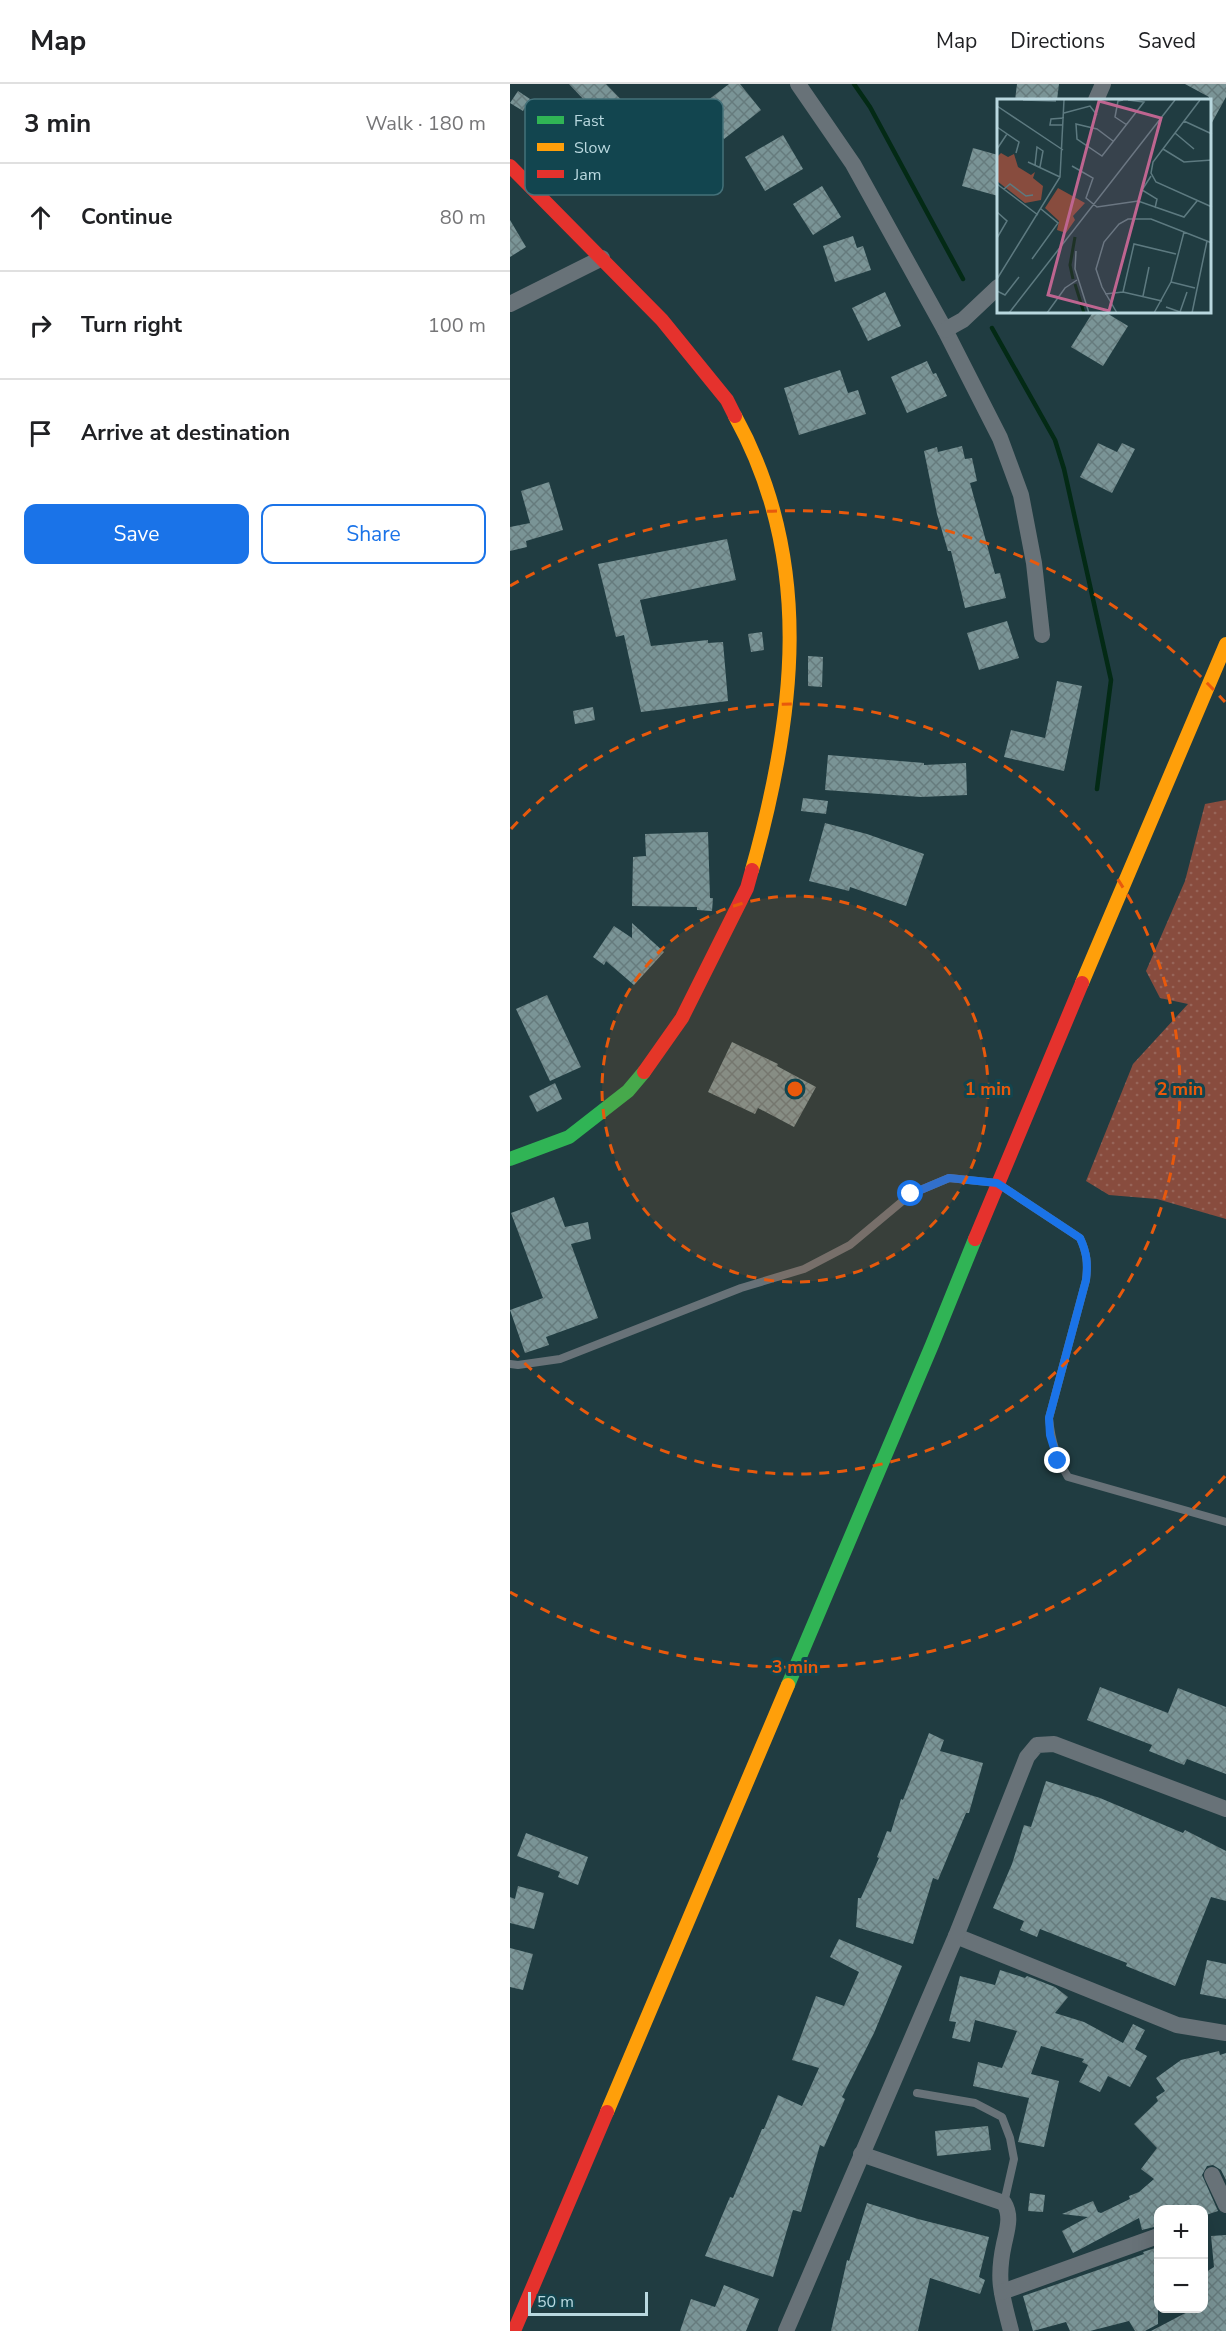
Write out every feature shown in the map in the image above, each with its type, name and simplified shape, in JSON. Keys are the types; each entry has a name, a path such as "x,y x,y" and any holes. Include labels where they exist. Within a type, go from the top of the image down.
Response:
{"main road":[{"path":"510,166 525,181"},
{"path":"510,1159 569,1137 601,1114 628,1091 653,1061 682,1018 747,888 765,824 787,706 791,625 786,568 771,503 752,446 727,400 662,320 539,195"},
{"path":"514,2331 924,1365 997,1183 1226,644"}],"street":[{"path":"798,84 853,164 945,330 1000,438 1021,495 1034,563 1042,635"},
{"path":"1096,99 1103,84"},
{"path":"510,304 602,258"},
{"path":"945,330 963,320 997,288"},
{"path":"786,2331 956,1936 1027,1757 1037,1745 1054,1744 1226,1809"},
{"path":"956,1936 1177,2025 1226,2033"},
{"path":"861,2154 1005,2203 1009,2210 1009,2220 999,2275 1011,2331"},
{"path":"1212,2175 1226,2205"},
{"path":"1002,2292 1154,2237"}],"lane":[{"path":"510,1364 560,1359 741,1288 804,1269 850,1245 911,1194 949,1178 997,1183 1080,1238 1086,1250 1088,1265 1086,1280 1049,1418 1050,1435 1058,1461 1068,1477 1226,1522"},
{"path":"917,2093 975,2103 1002,2117 1010,2138 1014,2159 1005,2203"}],"shaded area":[{"path":"1226,800 1226,1219 1157,1199 1109,1195 1086,1181 1133,1064 1188,1004 1160,998 1146,971 1185,881 1205,804"}],"building":[{"path":"569,84 606,84 620,99 583,99"},
{"path":"729,84 740,84 761,110 724,139 723,99 709,99"},
{"path":"1017,84 1059,84 1057,99 1015,99"},
{"path":"1185,84 1226,84 1226,97 1211,124 1211,99"},
{"path":"518,91 530,99 525,99 523,111 510,103"},
{"path":"783,135 803,169 765,191 745,157"},
{"path":"973,148 997,155 997,196 962,186"},
{"path":"822,186 841,217 813,235 793,204"},
{"path":"510,220 526,247 510,257"},
{"path":"853,236 857,248 863,246 871,270 835,282 823,246"},
{"path":"885,292 901,326 868,341 852,308"},
{"path":"1092,314 1108,314 1128,326 1103,366 1071,347"},
{"path":"927,361 933,374 936,373 947,396 907,413 891,377"},
{"path":"840,370 848,393 858,390 866,414 799,435 784,388"},
{"path":"1098,443 1117,452 1122,443 1135,449 1112,493 1080,477"},
{"path":"962,446 965,459 972,458 977,481 970,483 995,574 1000,573 1006,598 965,608 951,551 948,551 937,514 924,451 937,447 938,452"},
{"path":"549,482 563,530 526,541 527,547 510,551 510,527 530,523 521,491"},
{"path":"727,539 736,580 640,600 651,646 708,640 708,643 723,642 728,701 641,712 624,635 616,637 598,564"},
{"path":"1007,621 1019,658 979,670 967,633"},
{"path":"762,632 764,650 751,652 748,634"},
{"path":"808,656 823,657 822,687 808,686"},
{"path":"1057,681 1082,686 1064,771 1004,757 1011,730 1045,738"},
{"path":"593,707 595,720 575,724 573,711"},
{"path":"828,755 924,763 924,765 966,763 967,795 921,797 825,790"},
{"path":"803,798 828,801 826,814 801,811"},
{"path":"825,823 867,834 924,854 906,906 850,887 849,891 809,881"},
{"path":"708,832 712,911 697,910 697,907 632,906 633,857 646,856 645,834"},
{"path":"632,923 664,952 634,985 606,961 604,965 593,957 614,926 632,938"},
{"path":"547,995 581,1067 550,1081 516,1009"},
{"path":"732,1042 778,1064 777,1066 816,1087 794,1127 758,1108 755,1114 708,1092"},
{"path":"555,1083 562,1099 537,1112 529,1096"},
{"path":"554,1197 565,1227 588,1222 591,1239 571,1244 598,1318 546,1337 549,1345 525,1353 510,1310 543,1298 511,1213"},
{"path":"1100,1687 1168,1713 1178,1688 1226,1707 1226,1774 1187,1759 1184,1765 1149,1751 1152,1745 1087,1720"},
{"path":"929,1733 944,1740 940,1751 983,1763 969,1813 966,1813 938,1880 933,1878 913,1944 856,1927 858,1898 861,1898 879,1858 877,1857 887,1831 891,1832 901,1799 903,1800"},
{"path":"1046,1781 1100,1798 1183,1833 1185,1830 1226,1851 1226,1901 1211,1897 1175,1986 1126,1966 1127,1963 1040,1929 1037,1937 1020,1930 1024,1921 993,1908 1012,1864 1024,1825 1031,1827"},
{"path":"526,1833 588,1857 578,1885 558,1877 560,1872 517,1856"},
{"path":"518,1886 544,1893 534,1929 510,1923 510,1897 515,1899"},
{"path":"839,1939 902,1966 874,2033 842,2097 845,2099 824,2147 820,2145 801,2212 793,2210 773,2277 705,2256 778,2095 802,2106 819,2068 792,2060 816,1996 844,2006 859,1972 830,1957"},
{"path":"510,1948 533,1954 523,1990 510,1987"},
{"path":"1207,1960 1226,1964 1226,1999 1200,1994"},
{"path":"1000,1970 1025,1978 1027,1976 1055,1987 1068,1997 1055,2013 1084,2022 1123,2043 1133,2024 1145,2030 1135,2049 1147,2056 1130,2087 1108,2076 1100,2092 1079,2082 1088,2065 1082,2062 1084,2059 1041,2046 1031,2074 1059,2081 1044,2147 1018,2142 1029,2098 973,2086 978,2062 1002,2068 1017,2031 975,2020 970,2042 952,2038 956,2022 949,2021 960,1976 995,1985"},
{"path":"1219,2051 1220,2055 1226,2053 1226,2180 1221,2170 1213,2165 1207,2166 1202,2175 1218,2211 1208,2214 1208,2205 1154,2205 1154,2227 1142,2230 1139,2218 1073,2253 1062,2231 1088,2217 1062,2214 1093,2201 1098,2212 1101,2213 1130,2199 1129,2196 1139,2192 1154,2179 1141,2169 1157,2148 1134,2124 1158,2101 1156,2097 1165,2091 1156,2078 1181,2060"},
{"path":"988,2126 991,2150 937,2156 935,2131"},
{"path":"1030,2193 1045,2195 1043,2212 1028,2211"},
{"path":"867,2203 989,2237 979,2277 985,2280 980,2294 930,2278 918,2331 831,2331 847,2260 849,2261"},
{"path":"1226,2235 1226,2331 1151,2331 1185,2313 1208,2313 1208,2271 1214,2267 1211,2236"},
{"path":"1154,2248 1154,2313 1158,2313 1158,2324 1145,2331 1135,2331 1129,2321 1090,2331 1070,2331 1066,2322 1033,2331 1023,2296 1144,2254 1143,2252"},
{"path":"724,2285 759,2299 746,2331 680,2331 691,2299 715,2307"}],"waterway":[{"path":"854,84 870,107 963,279"},
{"path":"992,328 1055,440 1064,469 1111,680 1097,789"}],"traffic: fast":[{"path":"510,1159 569,1137 628,1091 644,1072"},
{"path":"788,1685 975,1239"}],"traffic: slow":[{"path":"735,416 760,471 777,527 787,583 790,640 787,697 779,755 752,870"},
{"path":"1082,983 1226,644"},
{"path":"607,2112 788,1685"}],"traffic: jam":[{"path":"510,166 525,181"},
{"path":"539,195 662,320 727,400 735,416"},
{"path":"644,1072 682,1018 747,888 752,870"},
{"path":"975,1239 1082,983"},
{"path":"514,2331 607,2112"}],"route":[{"path":"911,1194 949,1178 997,1183 1080,1238 1086,1250 1088,1265 1086,1280 1049,1418 1050,1435 1058,1461"}]}
